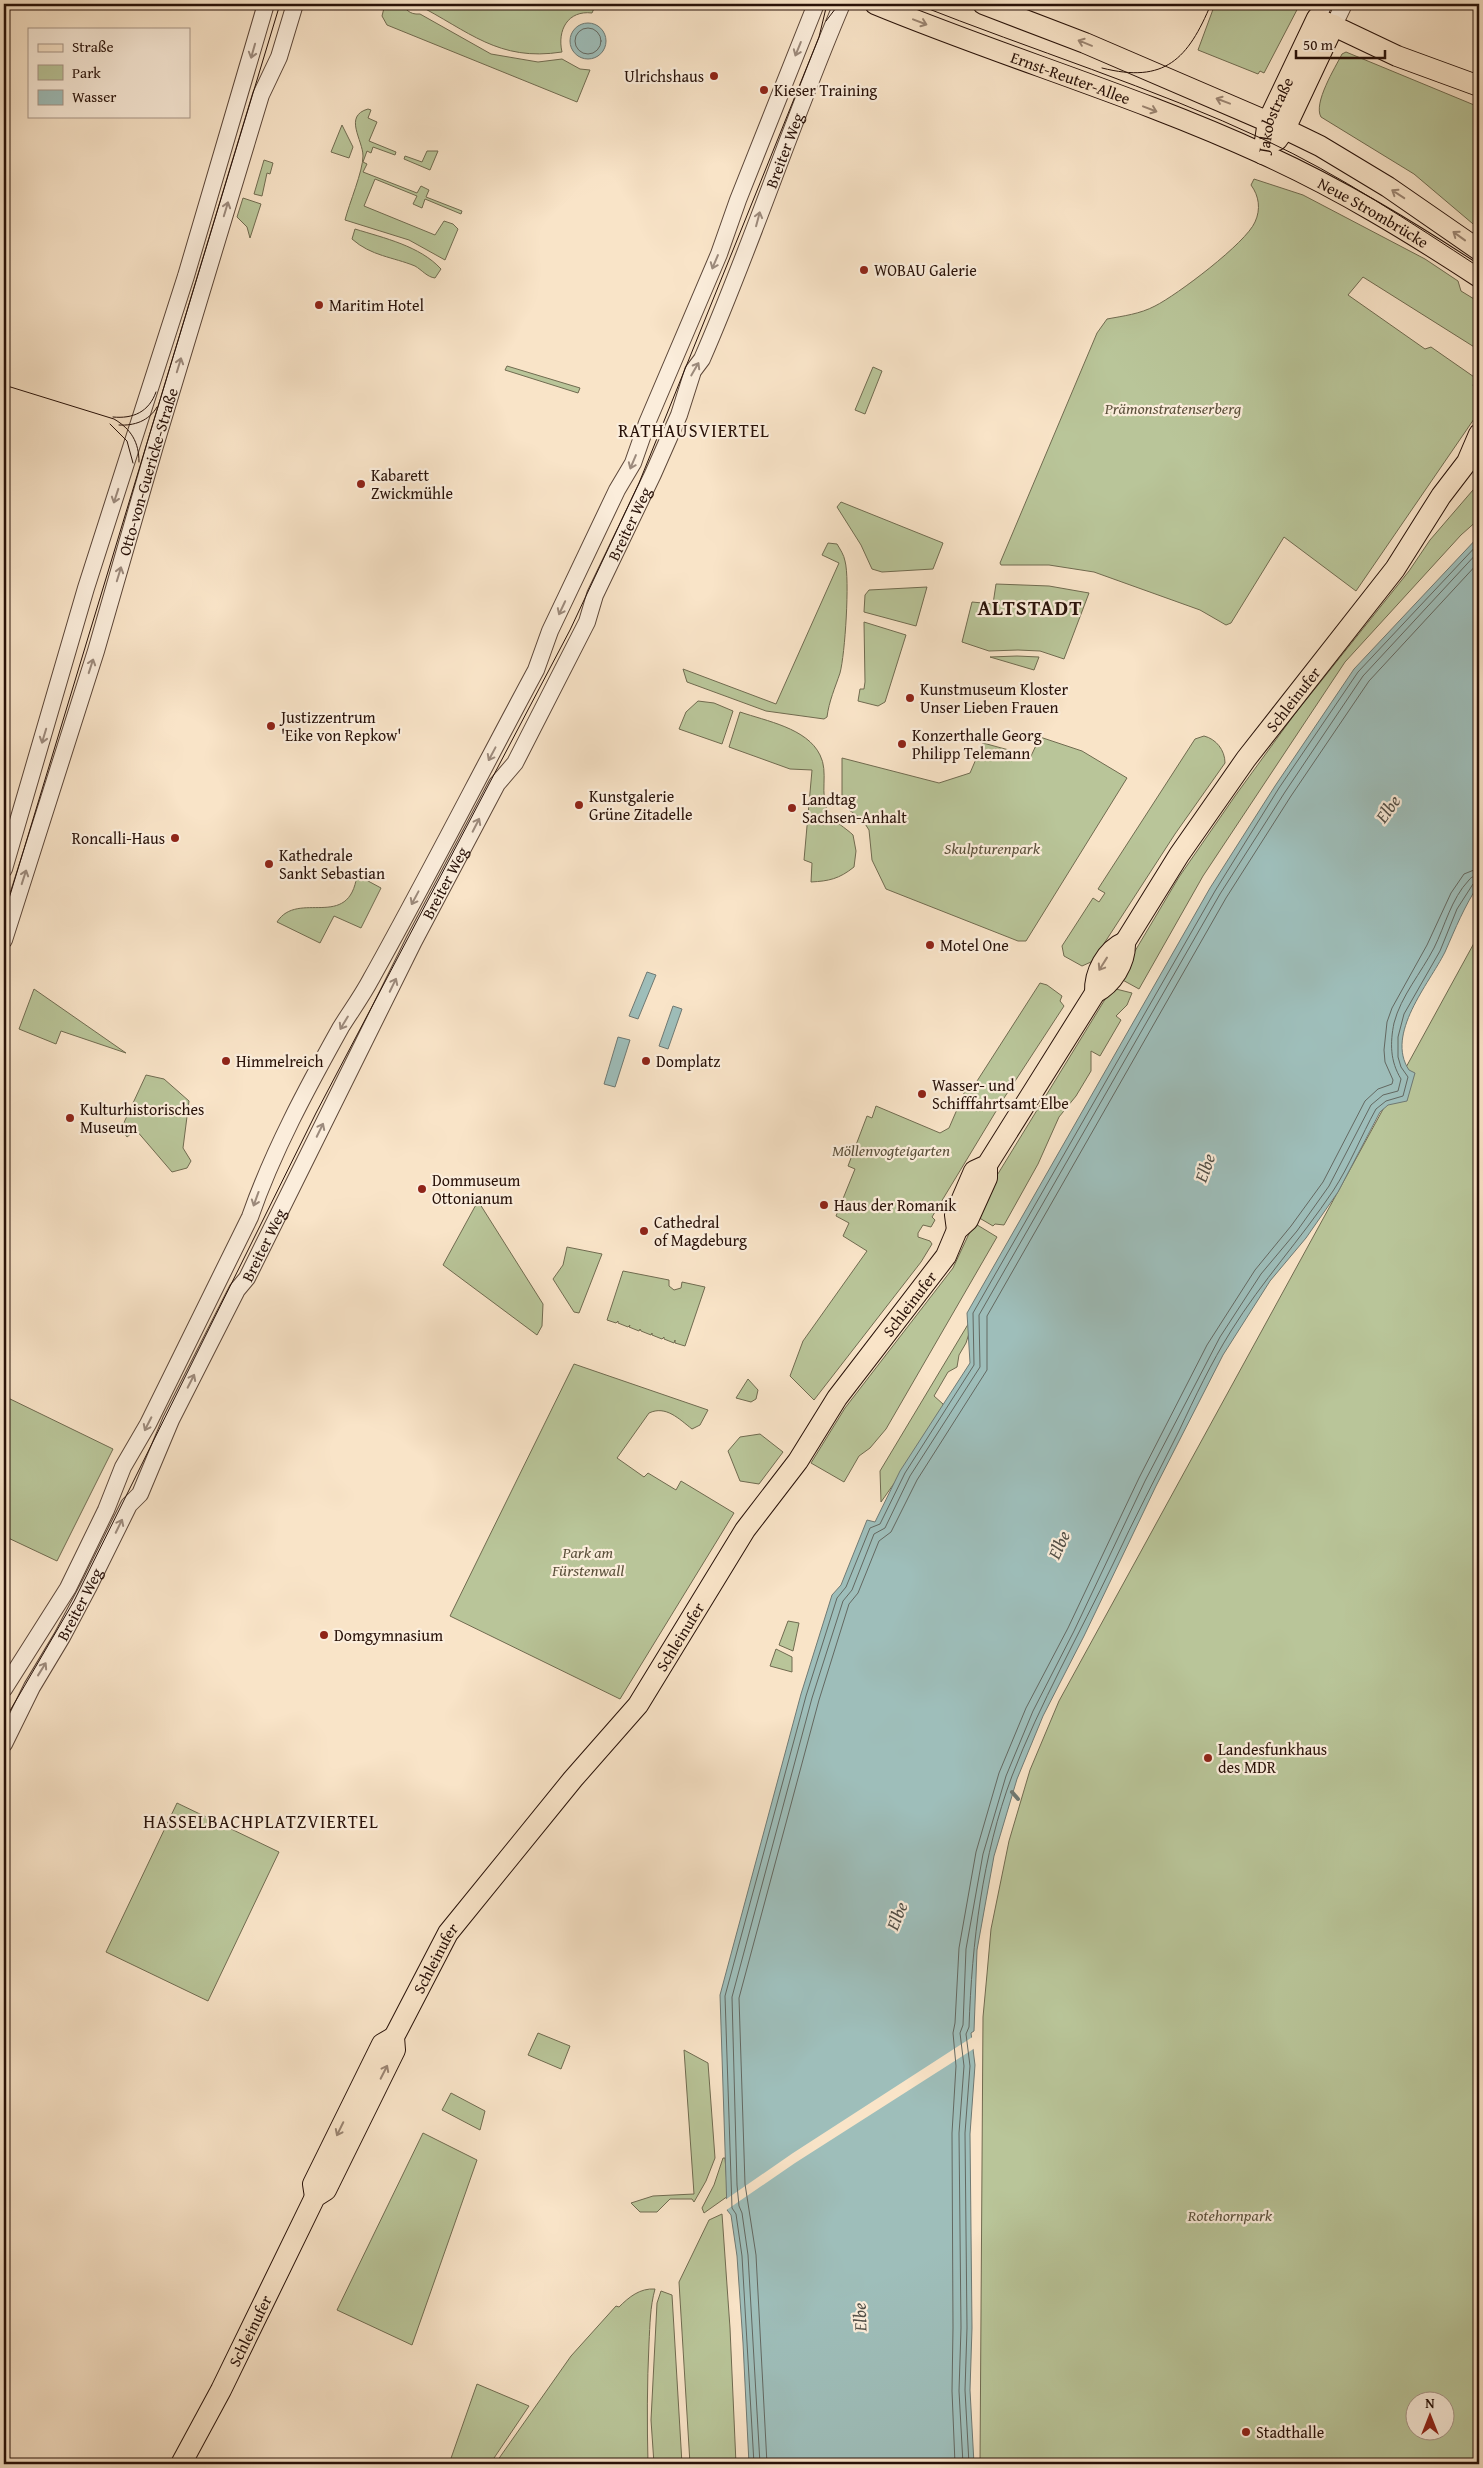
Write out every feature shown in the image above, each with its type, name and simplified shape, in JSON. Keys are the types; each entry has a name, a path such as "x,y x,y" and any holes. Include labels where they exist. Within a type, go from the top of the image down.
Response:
{"main road":[{"name":"Ernst-Reuter-Allee","path":"875,4 1207,130 1263,154"},
{"path":"983,4 1085,43 1276,125"},
{"name":"Jakobstraße","path":"1263,154 1325,16"},
{"path":"1325,16 1397,56 1479,86"},
{"name":"Neue Strombrücke","path":"1276,125 1371,176 1479,250"},
{"name":"Neue Strombrücke","path":"1263,154 1361,202 1479,277"},
{"name":"Schleinufer","path":"181,2464 221,2390 315,2196 326,2190 396,2050 394,2037 446,1936 573,1779 638,1705 745,1530 798,1461 838,1398 940,1265 957,1230 955,1215 964,1190 974,1171 987,1165 1095,993 1094,978 1114,947 1125,942 1179,856 1246,759 1389,578 1441,496 1473,458 1479,434"}],"street":[{"name":"Otto-von-Guericke-Straße","path":"4,869 86,588 178,301 266,4"},
{"name":"Otto-von-Guericke-Straße","path":"4,940 96,651 155,446 261,95 279,57 295,4"},
{"name":"Breiter Weg","path":"4,1689 68,1588 108,1504 123,1467 148,1424 250,1217 257,1195 290,1125 342,1025 370,982 397,933 536,670 550,631 617,490 633,463 647,422 719,254 731,216 816,4"},
{"name":"Breiter Weg","path":"4,1744 32,1687 90,1586 129,1505 140,1494 148,1479 171,1420 237,1290 247,1278 414,942 497,784 515,763 587,622 595,595 679,415 693,371 702,359 746,252 764,200 842,4"},
{"name":"Jakobstraße","path":"1325,16 1344,4"}],"green space":[{"path":"385,4 399,4 410,12 420,14 491,54 538,62 562,59 580,69 590,70 577,102 387,25 382,16"},
{"path":"416,4 596,4 592,13 576,15 566,23 561,36 562,52 540,54 520,53 485,42"},
{"path":"1215,4 1300,4 1264,73 1260,71 1258,74 1198,50"},
{"path":"1346,52 1479,107 1479,229 1414,174 1321,117 1319,111 1322,95 1342,54"},
{"path":"368,109 371,110 368,118 377,122 369,141 396,152 395,155 373,147 371,153 367,151 363,162 367,164 363,172 417,193 421,186 429,190 426,197 462,211 461,214 425,199 422,208 413,204 417,196 375,179 364,206 435,235 444,221 453,224 458,229 445,260 409,240 345,220 363,156 355,123 361,112"},
{"path":"342,125 353,147 349,158 331,152"},
{"path":"427,151 438,151 430,170 404,159 405,156 422,162"},
{"path":"264,160 273,163 270,174 267,173 262,196 254,194"},
{"name":"Prämonstratenserberg","path":"1254,179 1303,195 1425,259 1458,281 1461,291 1479,302 1479,350 1363,277 1348,295 1425,349 1431,347 1477,379 1473,385 1479,399 1474,419 1356,591 1284,537 1231,623 1226,625 1200,610 1094,572 1049,565 1001,565 1000,563 1097,333 1107,319 1143,311 1165,300 1210,268 1239,242 1249,231 1257,217 1258,203 1251,185"},
{"path":"243,198 261,204 250,238 247,227 237,217"},
{"path":"355,229 423,254 441,269 435,278 427,275 415,266 382,256 359,245 352,239"},
{"path":"507,366 580,388 578,393 505,370"},
{"path":"873,367 882,371 865,414 855,410"},
{"path":"1479,483 1479,519 1461,535 1345,662 1203,876 1139,989 1119,978 1179,877 1235,796 1294,715 1409,571 1430,540"},
{"path":"841,502 943,543 933,569 882,572 872,569 861,545 837,507"},
{"path":"828,543 837,544 843,554 847,584 842,664 827,717 824,719 766,711 687,682 683,669 776,704 839,563 822,555"},
{"path":"996,584 1049,586 1089,593 1064,659 1040,651 989,651 962,642 972,602 993,604"},
{"path":"927,587 916,626 864,612 865,595 869,590"},
{"path":"864,622 906,635 885,702 878,706 858,701 860,689 864,689 865,682"},
{"path":"990,657 1039,657 1034,670"},
{"path":"698,701 714,703 733,711 722,744 679,729 686,712"},
{"path":"740,712 773,722 796,732 814,746 823,762 824,798 828,812 853,835 856,851 854,867 849,871 834,879 811,882 812,863 804,860 812,770 790,769 729,747"},
{"path":"1204,736 1219,746 1225,758 1225,763 1175,834 1091,962 1082,966 1064,956 1062,946 1093,898 1099,902 1105,893 1098,889 1195,739"},
{"name":"Skulpturenpark","path":"1040,737 1082,751 1127,778 1026,941 1018,941 886,889 872,860 869,830 862,819 849,810 842,801 842,758 939,783 970,773 983,743 1031,756"},
{"path":"357,875 381,888 361,928 334,916 320,943 277,922 286,913 297,909 322,908 344,902 352,892"},
{"name":"Rotehornpark","path":"1479,934 1479,2464 980,2464 983,2017 991,1929 1009,1841 1030,1770 1059,1701"},
{"name":"Möllenvogteigarten","path":"1040,983 1047,985 1062,996 1060,1001 1064,1006 1004,1098 932,1217 935,1220 931,1227 923,1225 918,1233 918,1237 930,1241 932,1244 921,1262 814,1400 790,1376 803,1341 867,1251 843,1236 849,1223 836,1216 855,1169 848,1166 867,1116 872,1118 876,1106 940,1133 949,1128 965,1091 970,1092"},
{"path":"1112,988 1132,993 1127,1005 1116,1016 1121,1020 1100,1056 1091,1051 1091,1071 1076,1096 1059,1117 1038,1164 1004,1225 995,1224 993,1226 976,1216 988,1190"},
{"path":"34,989 126,1053 61,1031 56,1044 19,1029"},
{"path":"146,1075 164,1079 189,1101 183,1148 191,1161 187,1168 172,1172 136,1130 127,1137 121,1129"},
{"path":"478,1201 543,1304 542,1326 537,1335 443,1265"},
{"path":"974,1223 997,1237 886,1429 870,1448 859,1456 844,1482 811,1463 845,1408 953,1268"},
{"path":"567,1247 602,1254 579,1313 574,1312 553,1279 563,1265"},
{"path":"623,1271 669,1280 669,1286 674,1290 681,1288 682,1282 705,1287 685,1346 675,1343 675,1340 674,1343 664,1339 664,1337 662,1339 652,1335 652,1333 651,1335 640,1329 639,1331 629,1327 630,1325 628,1327 618,1323 618,1321 616,1323 607,1320"},
{"path":"976,1311 966,1343 959,1355 957,1367 948,1372 934,1396 943,1404 945,1411 881,1502 880,1471"},
{"name":"Park am Fürstenwall","path":"574,1364 708,1410 700,1425 692,1429 667,1412 655,1411 649,1413 617,1458 644,1477 648,1473 676,1490 681,1481 734,1513 620,1699 450,1616"},
{"path":"748,1379 758,1390 756,1399 751,1402 736,1398"},
{"path":"4,1396 113,1449 57,1561 4,1536"},
{"path":"760,1434 783,1452 759,1484 740,1481 728,1451 740,1437"},
{"path":"788,1621 799,1623 793,1651 779,1645"},
{"path":"776,1649 792,1657 792,1672 770,1666"},
{"path":"177,1803 279,1852 208,2001 106,1952"},
{"path":"538,2033 570,2046 561,2069 528,2055"},
{"path":"684,2050 708,2063 715,2158 706,2181 694,2202 692,2199 670,2199 657,2212 640,2212 631,2203 653,2196 694,2194"},
{"path":"451,2093 485,2111 480,2130 442,2110"},
{"path":"423,2133 477,2160 412,2345 337,2310"},
{"path":"723,2158 725,2158 728,2196 704,2213 702,2208 714,2185"},
{"path":"722,2214 730,2328 736,2464 690,2464 679,2282 709,2220"},
{"path":"655,2289 650,2316 648,2358 648,2464 495,2464 571,2356 616,2306 619,2307 631,2297 644,2290"},
{"path":"661,2291 672,2295 682,2464 654,2464 651,2420 657,2303"},
{"path":"477,2384 529,2406 490,2464 449,2464"}],"water":[{"path":"588,23 595,24 601,28 605,34 605,48 601,54 595,58 588,59 581,58 575,54 571,48 570,41 571,34 575,28 581,24"},
{"name":"Elbe","path":"1479,536 1479,884 1445,952 1420,994 1406,1025 1402,1041 1403,1056 1409,1070 1415,1073 1407,1101 1388,1105 1380,1112 1338,1192 1306,1238 1270,1281 1223,1355 1156,1486 1084,1636 1043,1716 1017,1779 994,1856 977,1950 974,2031 971,2033 975,2065 970,2134 972,2328 970,2390 974,2464 749,2464 737,2256 731,2215 727,2210 720,1995 801,1694 832,1595 841,1585 867,1520 875,1522 900,1471 970,1363 967,1313 1210,888 1275,786 1354,669"},
{"path":"647,972 656,975 638,1019 629,1016"},
{"path":"673,1006 682,1009 668,1049 659,1046"},
{"path":"618,1037 630,1040 615,1087 604,1084"}],"pier":[{"path":"974,2036 975,2048 795,2163 725,2211 725,2200 793,2153"}],"waterway":[{"path":"1012,1792 1018,1799"}],"tram line":[{"path":"4,915 280,4"},
{"path":"4,1721 74,1601 316,1113 570,630 639,483 819,37 827,4"},
{"path":"826,21 839,4"},
{"path":"916,4 1136,86 1265,140 1320,168 1401,216 1479,267"},
{"path":"1102,68 1124,72 1142,72 1158,69 1172,63 1183,53 1193,39 1211,4"},
{"path":"4,385 114,419 125,427 136,442 139,462"},
{"path":"113,417 127,417 139,413 149,405 156,392"},
{"path":"119,425 141,422 150,416 157,407"},
{"path":"110,424 127,441 133,463"}],"place":[{"name":"Ulrichshaus","path":"714,76"},
{"name":"Kieser Training","path":"764,90"},
{"name":"WOBAU Galerie","path":"864,270"},
{"name":"Maritim Hotel","path":"319,305"},
{"name":"Kabarett Zwickmühle","path":"361,484"},
{"name":"Kunstmuseum Kloster Unser Lieben Frauen","path":"910,698"},
{"name":"Justizzentrum 'Eike von Repkow'","path":"271,726"},
{"name":"Konzerthalle Georg Philipp Telemann","path":"902,744"},
{"name":"Kunstgalerie Grüne Zitadelle","path":"579,805"},
{"name":"Landtag Sachsen-Anhalt","path":"792,808"},
{"name":"Roncalli-Haus","path":"175,838"},
{"name":"Kathedrale Sankt Sebastian","path":"269,864"},
{"name":"Motel One","path":"930,945"},
{"name":"Himmelreich","path":"226,1061"},
{"name":"Domplatz","path":"646,1061"},
{"name":"Wasser- und Schifffahrtsamt Elbe","path":"922,1094"},
{"name":"Kulturhistorisches Museum","path":"70,1118"},
{"name":"Dommuseum Ottonianum","path":"422,1189"},
{"name":"Haus der Romanik","path":"824,1205"},
{"name":"Cathedral of Magdeburg","path":"644,1231"},
{"name":"Domgymnasium","path":"324,1635"},
{"name":"Landesfunkhaus des MDR","path":"1208,1758"},
{"name":"Stadthalle","path":"1246,2432"}],"district":[{"name":"RATHAUSVIERTEL","path":"694,431"},
{"name":"ALTSTADT","path":"1030,608"},
{"name":"HASSELBACHPLATZVIERTEL","path":"261,1822"}]}
